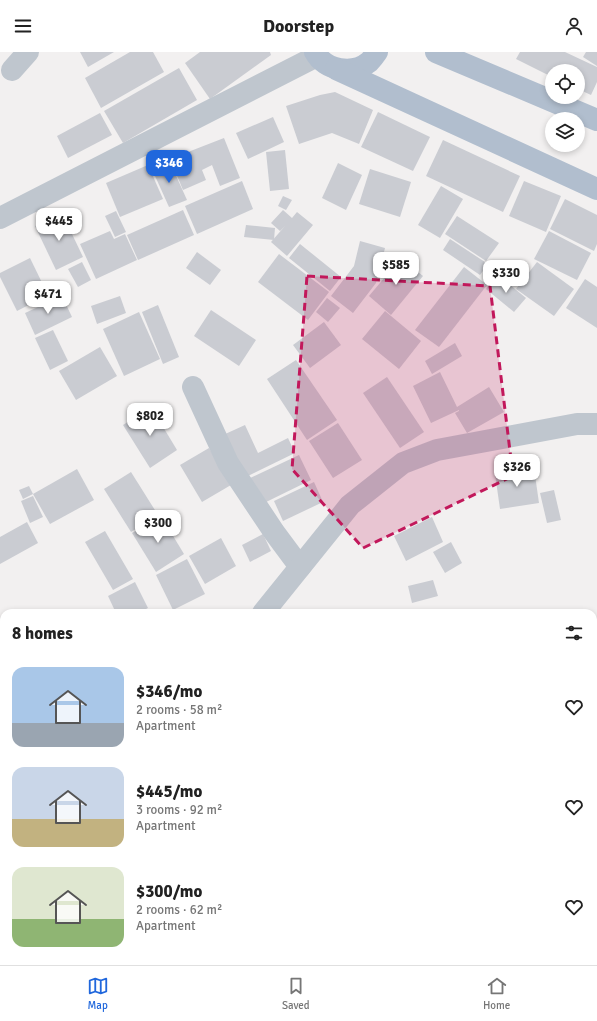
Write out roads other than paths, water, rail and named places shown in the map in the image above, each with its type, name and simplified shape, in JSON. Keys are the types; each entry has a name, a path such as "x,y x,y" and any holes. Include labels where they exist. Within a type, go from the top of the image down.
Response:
{"main road":[{"path":"336,69 348,70 360,67 370,61 377,52"},
{"path":"436,52 597,120"},
{"path":"316,54 326,64 336,69 597,189"}],"street":[{"path":"12,70 28,52"},
{"path":"0,218 316,54"},
{"path":"193,387 228,462 274,532 300,567"},
{"path":"266,609 350,505 403,463 436,450 577,424 597,424"}]}
